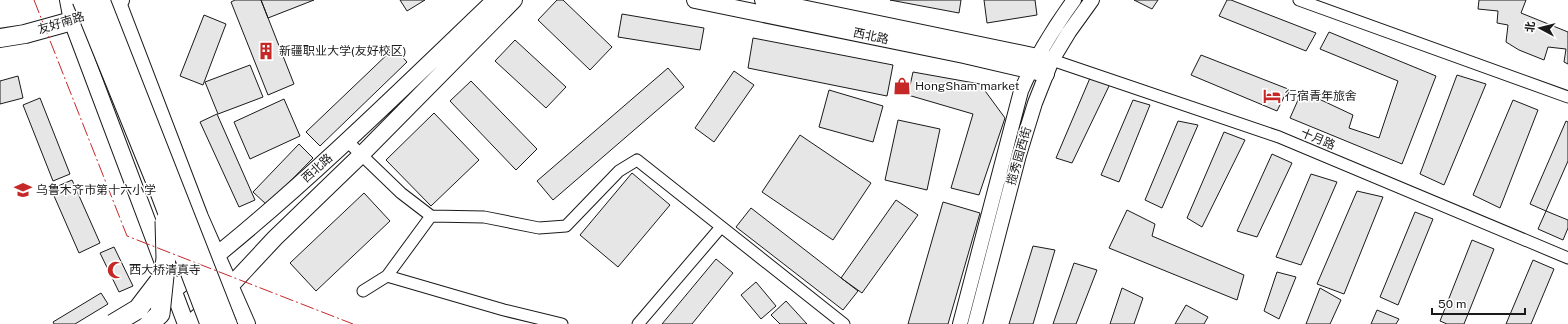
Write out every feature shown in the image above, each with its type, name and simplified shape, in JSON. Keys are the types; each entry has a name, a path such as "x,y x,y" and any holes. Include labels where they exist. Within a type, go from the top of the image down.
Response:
{"highway":[{"path":"113,0 227,324"},
{"path":"79,13 158,187 197,323"},
{"path":"149,324 160,314 166,258 166,228 158,187"},
{"path":"113,324 138,309 164,275"}],"main road":[{"path":"68,0 79,13 144,213 197,323"},
{"path":"113,0 200,217 212,260 226,291 247,324"},
{"name":"友好南路","path":"0,38 25,34 113,0"},
{"name":"西北路","path":"128,324 179,287 257,223 347,141 495,0"},
{"name":"西北路","path":"197,323 274,238 360,155 514,0"},
{"name":"西北路","path":"695,0 1033,63"},
{"name":"西北路","path":"763,0 1049,67"},
{"path":"226,291 232,324"}],"street":[{"name":"揽秀园西街","path":"960,324 1021,91 1033,63 1056,24 1074,0"},
{"name":"揽秀园西街","path":"975,324 1019,155 1035,102 1049,67 1069,32 1092,0"},
{"path":"1299,0 1568,97"},
{"name":"十月路","path":"1049,67 1279,137 1568,258"},
{"path":"347,141 400,193 431,216 484,217 539,228 566,226 619,171 637,160 844,324"},
{"path":"363,291 387,276 431,216"},
{"path":"638,324 721,227"},
{"path":"387,276 504,310 562,324"}],"building":[{"name":"新疆职业大学(友好校区)","path":"235,0 261,0 294,84 268,95 231,2"},
{"path":"261,0 314,0 268,18"},
{"path":"400,0 425,0 407,11"},
{"path":"557,0 563,0 612,47 590,70 538,20"},
{"path":"890,0 961,0 959,13"},
{"path":"984,0 1035,0 1037,15 987,23"},
{"path":"1134,0 1158,0 1152,9"},
{"path":"1227,0 1231,0 1316,33 1306,51 1219,16"},
{"path":"1479,0 1526,0 1521,13 1568,32 1568,64 1564,62 1566,49 1548,47 1544,60 1519,50 1506,42 1508,25 1497,23 1498,11 1478,9"},
{"path":"622,14 704,28 700,50 618,37"},
{"path":"204,15 226,24 203,85 180,76"},
{"path":"1329,32 1436,76 1402,164 1290,118 1302,91 1353,115 1349,128 1379,138 1398,81 1320,49"},
{"path":"753,38 893,65 887,96 748,68"},
{"path":"515,40 566,87 546,108 495,61"},
{"path":"394,48 407,62 320,146 306,132"},
{"path":"1201,55 1288,89 1277,111 1191,75"},
{"path":"250,65 263,97 218,114 205,82"},
{"path":"668,68 684,87 553,200 537,181"},
{"path":"734,71 754,85 714,142 695,128"},
{"path":"913,72 980,84 1005,118 979,195 951,188 973,114 908,95"},
{"path":"1457,75 1486,84 1444,185 1420,174"},
{"path":"18,76 23,98 0,104 0,81"},
{"path":"1090,78 1110,84 1072,163 1056,158"},
{"path":"471,81 537,149 516,170 450,101"},
{"path":"829,90 883,106 873,142 819,127"},
{"path":"40,98 70,174 53,181 23,105"},
{"path":"284,99 300,136 250,159 234,122"},
{"path":"1133,100 1150,105 1119,182 1101,175"},
{"path":"1513,100 1538,110 1500,208 1473,195"},
{"path":"434,113 479,160 431,206 386,160"},
{"path":"217,114 255,200 239,207 200,122"},
{"path":"898,120 940,129 927,190 885,180"},
{"path":"1178,121 1198,125 1162,208 1145,200"},
{"path":"1566,121 1568,122 1568,161 1546,211 1530,204"},
{"path":"1224,132 1245,140 1202,227 1187,218"},
{"path":"800,135 871,183 833,240 762,192"},
{"path":"299,144 313,158 267,205 253,192"},
{"path":"1272,154 1292,163 1257,237 1237,231"},
{"path":"632,173 670,205 618,267 580,235"},
{"path":"1311,174 1337,182 1301,265 1276,257"},
{"path":"72,180 100,243 79,253 51,189"},
{"path":"1357,191 1383,197 1344,294 1317,284"},
{"path":"364,193 390,221 316,291 290,263"},
{"path":"896,200 918,215 862,293 841,278"},
{"path":"943,202 980,213 948,324 908,324"},
{"path":"751,208 858,291 843,310 736,227"},
{"path":"1127,210 1155,224 1152,236 1244,275 1237,300 1109,248"},
{"path":"1546,211 1568,220 1568,228 1563,240 1538,229"},
{"path":"1415,212 1433,219 1398,305 1380,297"},
{"path":"1472,240 1494,249 1464,324 1447,324 1440,321"},
{"path":"1033,246 1055,250 1033,324 1009,324"},
{"name":"西大桥清真寺","path":"114,247 133,286 119,292 100,253"},
{"path":"716,259 733,273 692,324 662,324"},
{"path":"1533,260 1554,269 1531,324 1506,324"},
{"path":"1074,263 1097,270 1076,324 1053,324"},
{"path":"1277,272 1296,277 1279,319 1264,311"},
{"path":"756,282 776,306 761,319 741,295"},
{"path":"1122,288 1143,298 1134,324 1110,324"},
{"path":"1320,288 1341,300 1330,324 1306,324"},
{"path":"101,293 108,304 75,324 54,324 53,322"},
{"path":"786,301 807,324 780,324 771,315"},
{"path":"1186,305 1208,317 1204,324 1175,324"},
{"path":"1377,310 1399,319 1396,324 1371,324"}],"power":[{"path":"34,0 127,236 353,324"}],"place":[{"name":"新疆职业大学(友好校区)","path":"266,51"},
{"name":"HongSham market","path":"902,86"},
{"name":"行宿青年旅舍","path":"1272,96"},
{"name":"乌鲁木齐市第十六小学","path":"23,190"},
{"name":"西大桥清真寺","path":"116,270"}]}
